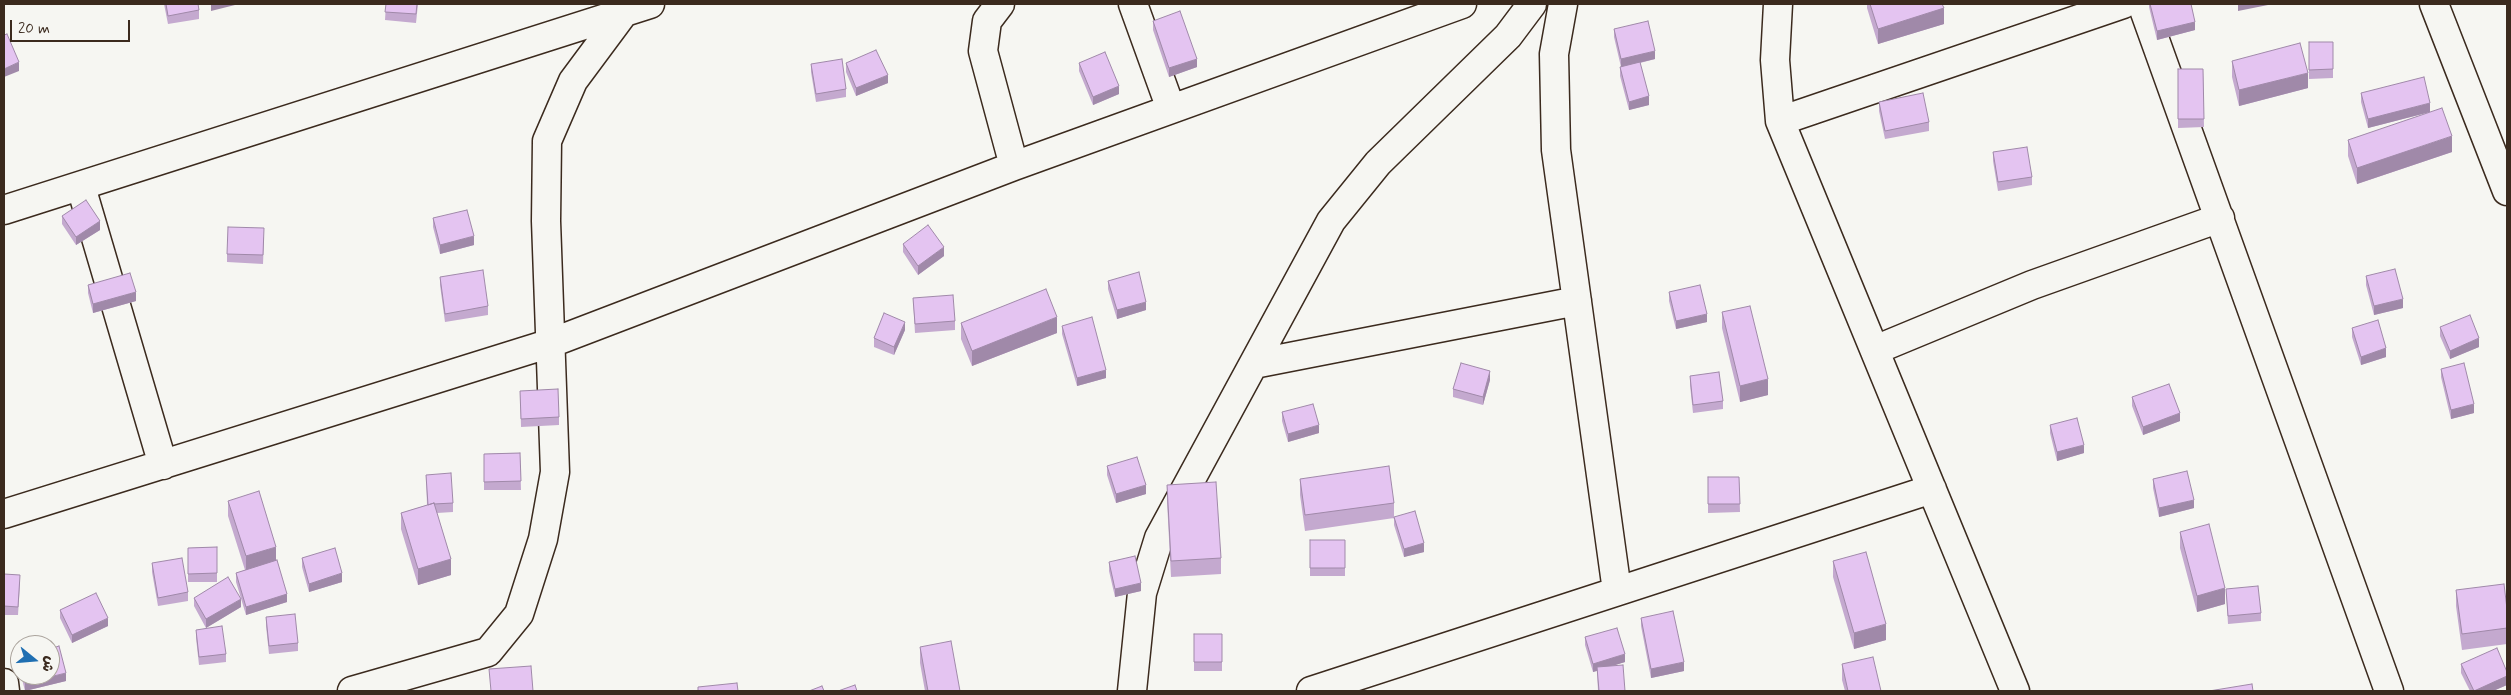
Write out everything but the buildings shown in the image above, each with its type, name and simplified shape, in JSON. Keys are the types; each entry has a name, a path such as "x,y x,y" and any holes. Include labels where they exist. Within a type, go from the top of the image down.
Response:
{"street":[{"path":"1133,4 1171,110"},
{"path":"4,514 551,344 1014,166 1462,4"},
{"path":"1132,691 1142,593 1159,538 1332,221 1378,163 1508,36 1532,4"},
{"path":"1563,4 1554,54 1556,150 1617,591"},
{"path":"1778,4 1775,60 1780,121 2015,691"},
{"path":"1780,121 2123,4"},
{"path":"2142,4 2388,691"},
{"path":"2434,4 2507,191"},
{"path":"4,210 638,7"},
{"path":"352,691 488,652 519,614 543,539 555,472 547,141 573,81 638,7"},
{"path":"989,9 983,51 1014,166"},
{"path":"81,186 163,465"},
{"path":"1875,350 2032,285 2220,218"},
{"path":"1254,364 1577,301"},
{"path":"1311,691 1344,685 1617,591 1932,489"},
{"path":"4,683 5,691"}]}
